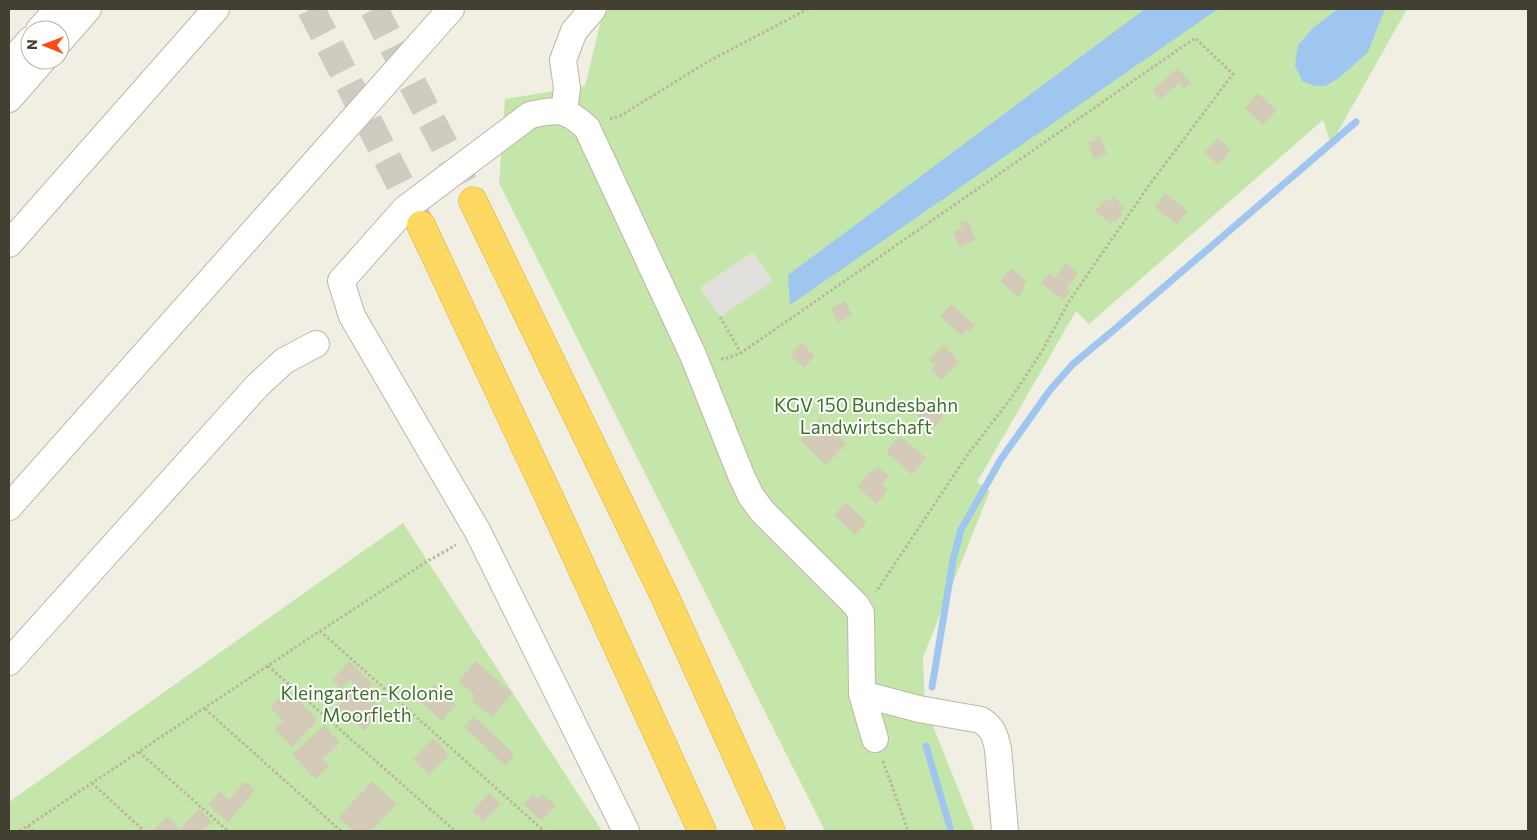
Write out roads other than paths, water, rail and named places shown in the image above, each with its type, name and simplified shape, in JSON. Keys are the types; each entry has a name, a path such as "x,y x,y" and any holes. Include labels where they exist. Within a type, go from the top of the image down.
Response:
{"highway":[{"path":"473,201 666,599 771,831"},
{"path":"421,225 558,516 702,831"}],"lane":[{"path":"48,20 58,9"},
{"path":"70,30 88,9"},
{"path":"9,244 216,9"},
{"path":"9,507 451,9"},
{"path":"564,112 567,88 564,60 574,31 593,9"},
{"path":"9,64 20,51"},
{"path":"9,99 34,70"},
{"path":"626,831 478,532 352,316 341,281 405,209 530,115 549,111 564,112 575,117 587,128 693,355 741,476 751,496 762,511 856,605 861,614 862,694 875,739"},
{"path":"9,662 257,386 284,362 316,344"},
{"path":"862,694 919,709 981,720 990,725 998,749 1005,831"}],"water":[{"path":"1145,9 1218,9 790,305 788,275"},
{"path":"1338,9 1385,9 1368,52 1339,78 1325,86 1315,86 1302,81 1295,65 1298,45 1314,27"}],"waterway":[{"path":"932,687 953,560 961,530 1001,459 1050,390 1073,364 1356,122"},
{"path":"926,746 951,831"}],"tunnel":[{"path":"311,9 421,225"},
{"path":"374,9 473,201"}],"park label":[{"name":"KGV 150 Bundesbahn Landwirtschaft","path":"866,416"},
{"name":"Kleingarten-Kolonie Moorfleth","path":"367,704"}]}
